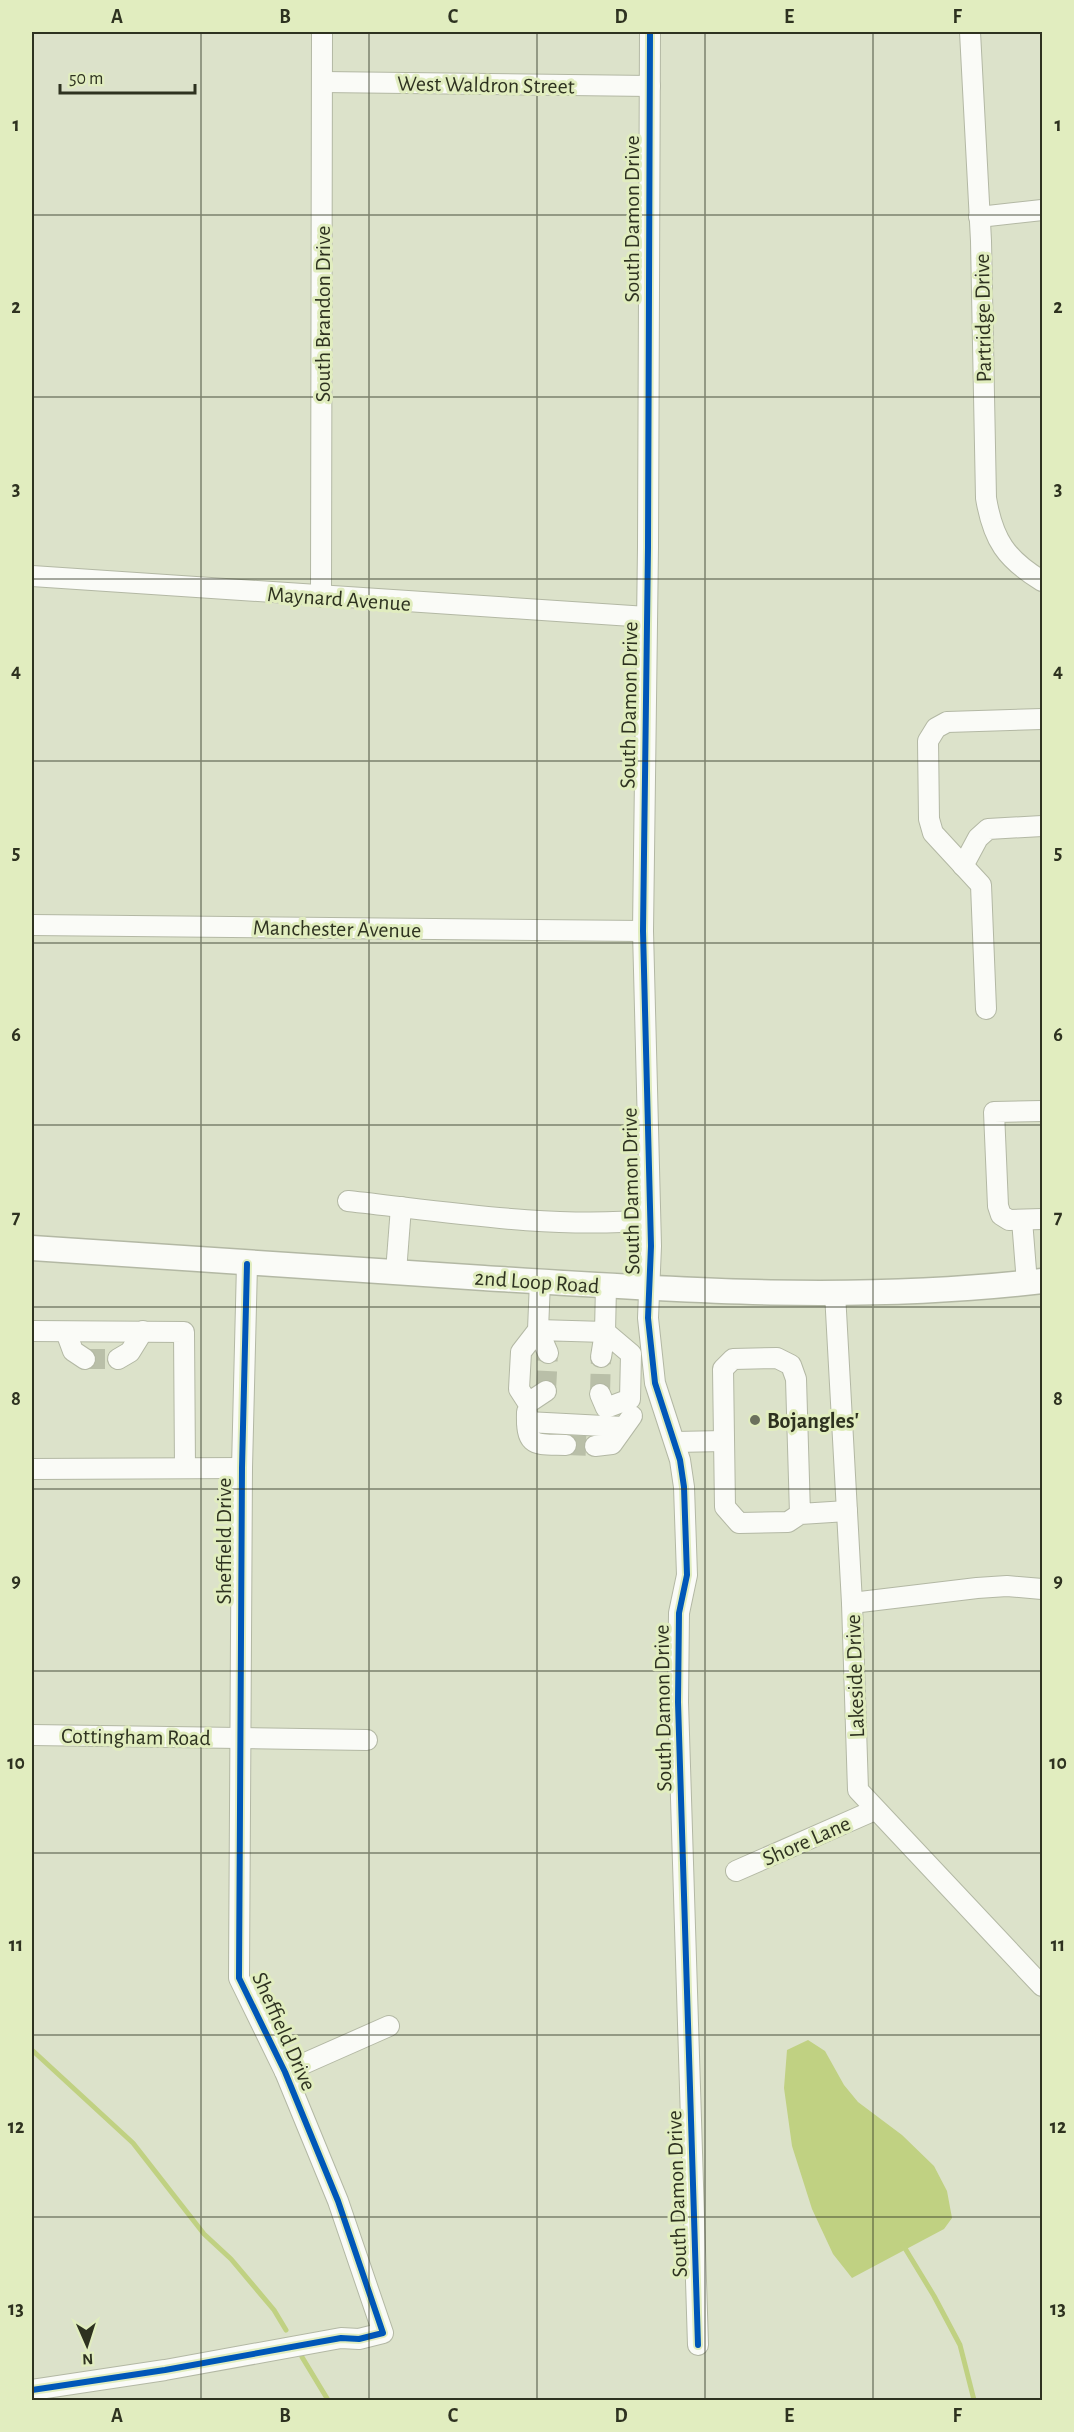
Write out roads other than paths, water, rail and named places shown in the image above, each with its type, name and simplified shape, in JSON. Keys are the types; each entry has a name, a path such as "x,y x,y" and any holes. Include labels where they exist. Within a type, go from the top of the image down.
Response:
{"main road":[{"name":"2nd Loop Road","path":"32,1248 649,1289 835,1293 944,1291 1035,1282"}],"street":[{"name":"South Brandon Drive","path":"321,597 322,32"},
{"name":"South Damon Drive","path":"650,32 643,931 650,1220 648,1318 655,1383 675,1442 682,1478 686,1525 687,1575 679,1613 678,1702 698,2345"},
{"name":"Partridge Drive","path":"970,32 979,217 987,507 1000,545 1020,568 1042,581"},
{"name":"West Waldron Street","path":"322,82 650,86"},
{"path":"979,217 1042,210"},
{"name":"Maynard Avenue","path":"32,576 647,617"},
{"path":"986,1008 981,885 933,833 928,741 936,728 947,722 1042,719"},
{"path":"963,866 978,838 988,829 1042,826"},
{"name":"Manchester Avenue","path":"32,925 643,931"},
{"path":"1042,1111 994,1112 1000,1215 1009,1220 1042,1219"},
{"path":"348,1201 522,1219 589,1223 650,1220"},
{"path":"396,1272 402,1207"},
{"path":"1022,1220 1035,1282"},
{"name":"Sheffield Drive","path":"32,2390 165,2370 340,2338 359,2339 383,2333 338,2201 285,2072 239,1978 242,1468 247,1264"},
{"path":"540,1281 538,1330 548,1353"},
{"path":"601,1356 605,1332 606,1286"},
{"name":"Lakeside Drive","path":"835,1293 852,1603 858,1790 1042,1986"},
{"path":"32,1330 184,1332 185,1468"},
{"path":"538,1330 605,1332 631,1354 616,1412 612,1444 606,1447 595,1446"},
{"path":"538,1330 521,1352 519,1389 527,1413 529,1440 534,1443 566,1445"},
{"path":"118,1359 130,1352 142,1331"},
{"path":"66,1332 73,1351 85,1359"},
{"path":"800,1514 796,1379 790,1365 777,1358 733,1359 723,1369 725,1507 739,1523 788,1522 800,1514 847,1511"},
{"path":"527,1413 546,1391"},
{"path":"527,1413 616,1412 663,1405"},
{"path":"675,1442 724,1441"},
{"path":"32,1469 242,1468"},
{"path":"852,1603 978,1587 1007,1586 1042,1589"},
{"name":"Cottingham Road","path":"32,1735 367,1740"},
{"name":"Shore Lane","path":"736,1871 875,1810"},
{"path":"285,2072 389,2026"}],"waterway":[{"path":"32,2050 133,2143 204,2234 231,2259 274,2310 286,2330"},
{"path":"903,2245 960,2345 974,2400"},
{"path":"302,2357 328,2400"}],"tunnel":[{"path":"546,1391 548,1353"},
{"path":"600,1394 601,1357"},
{"path":"85,1359 118,1359"},
{"path":"566,1445 595,1446"}],"place":[{"name":"Bojangles'","path":"755,1420"}]}
